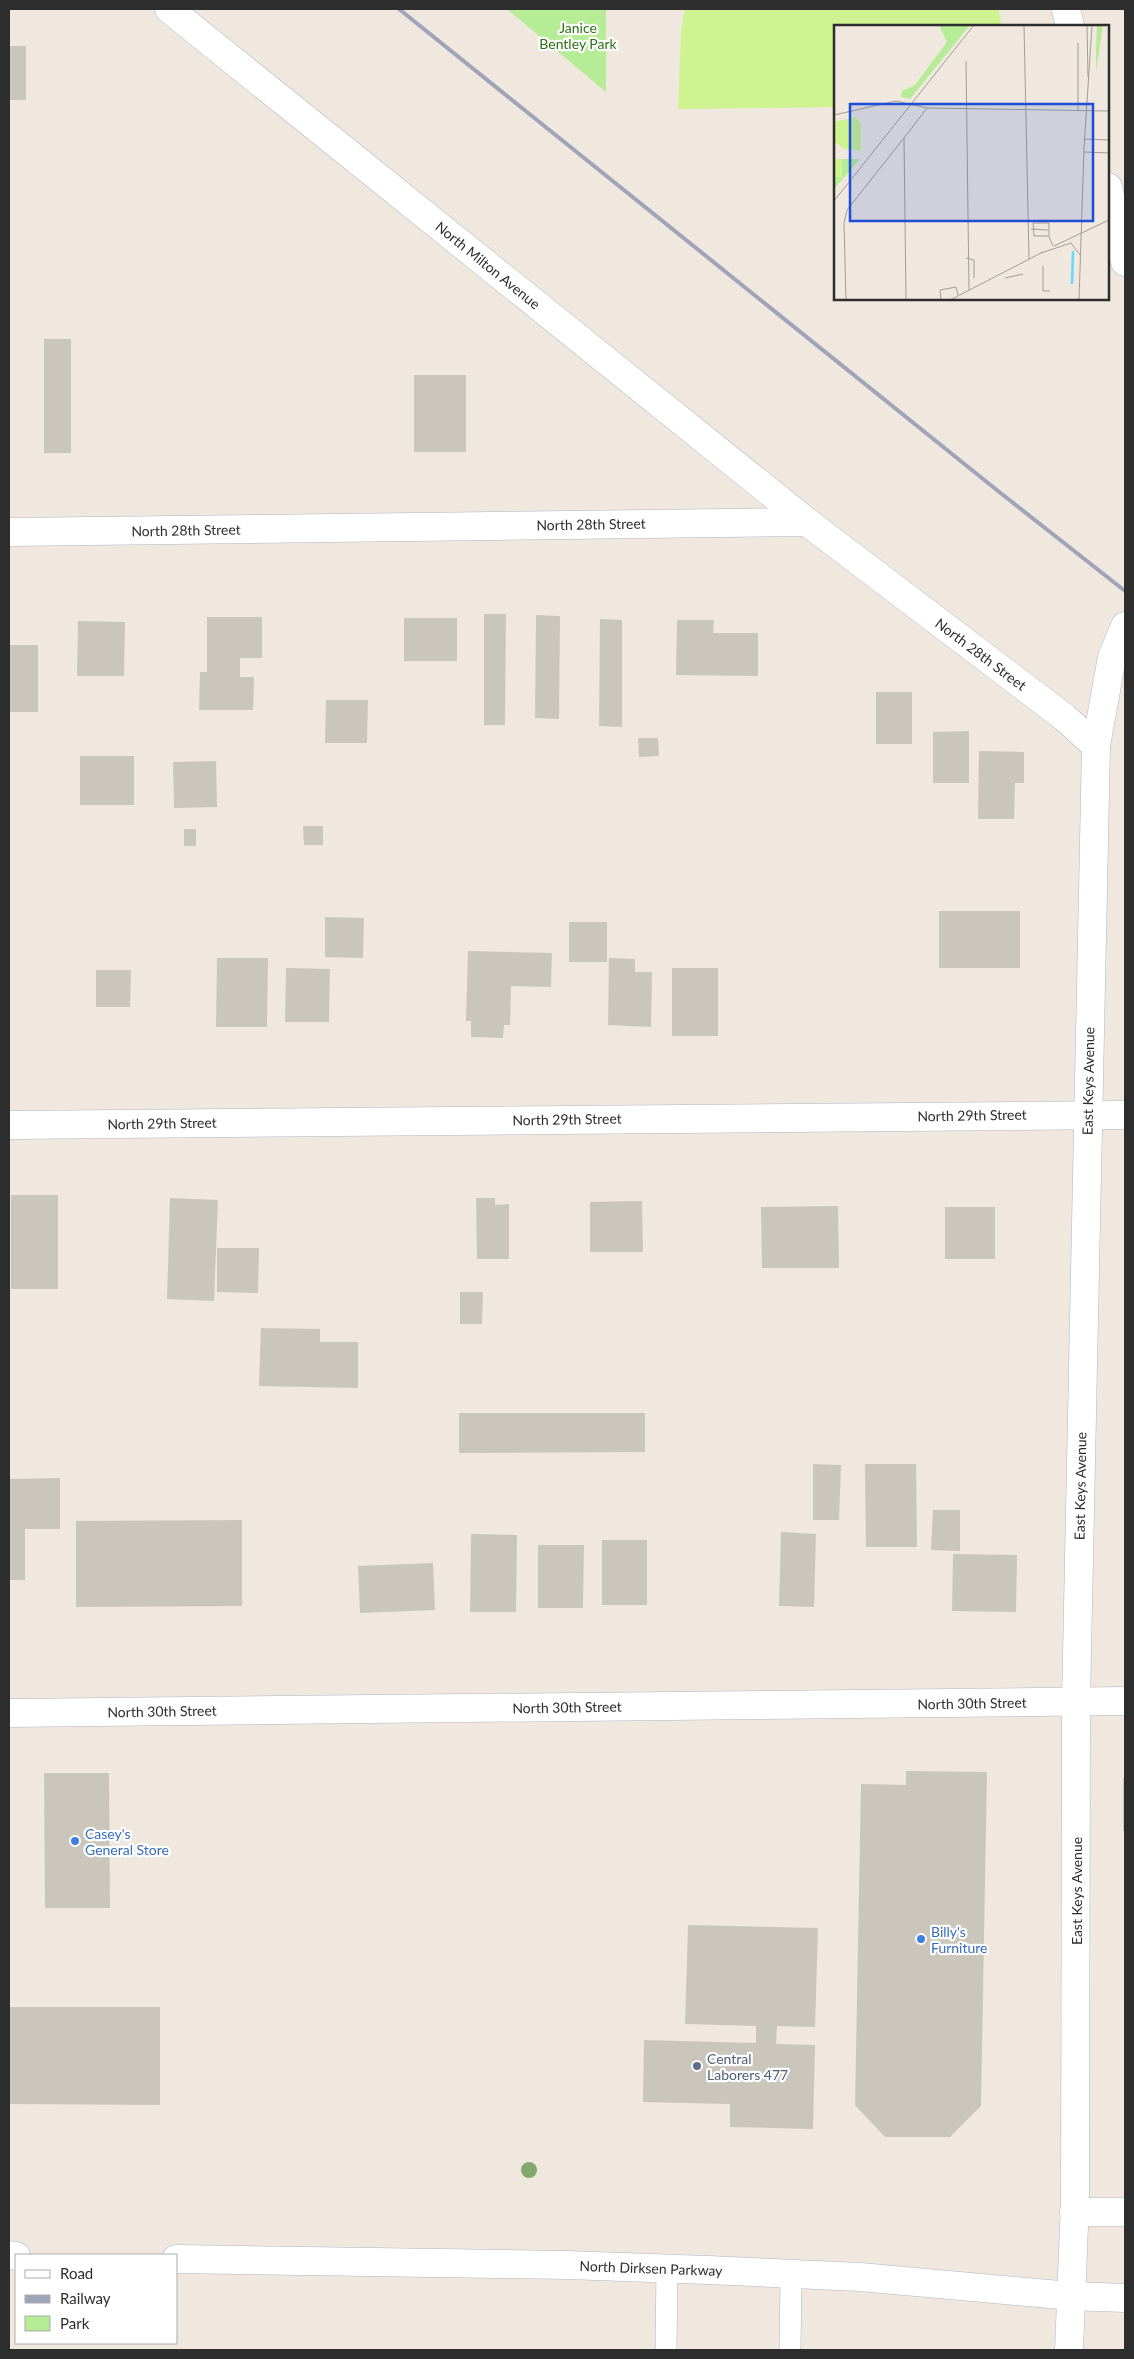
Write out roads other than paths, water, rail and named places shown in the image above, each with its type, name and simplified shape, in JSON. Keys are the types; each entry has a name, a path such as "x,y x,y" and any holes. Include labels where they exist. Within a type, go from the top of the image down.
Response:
{"street":[{"name":"North Milton Avenue","path":"169,9 807,522"},
{"path":"1066,9 1070,25"},
{"path":"1109,191 1125,262"},
{"name":"North 28th Street","path":"9,532 807,522 1064,717 1096,746"},
{"name":"East Keys Avenue","path":"1069,2350 1074,2212 1076,1702 1096,746 1112,658 1125,626"},
{"name":"North 29th Street","path":"9,1125 1125,1115"},
{"name":"North 30th Street","path":"9,1713 1125,1700"},
{"path":"1074,2212 1125,2212"},
{"name":"North Dirksen Parkway","path":"178,2259 668,2268 860,2277 1071,2296 1125,2298"}],"lane":[{"path":"666,2350 668,2268"},
{"path":"790,2350 791,2274"}],"railway":[{"path":"399,9 1125,591"}],"place":[{"name":"Casey's General Store","path":"75,1841"},
{"name":"Billy's Furniture","path":"921,1939"},
{"name":"Central Laborers 477","path":"697,2066"}],"park label":[{"name":"Janice Bentley Park","path":"578,36"}]}
